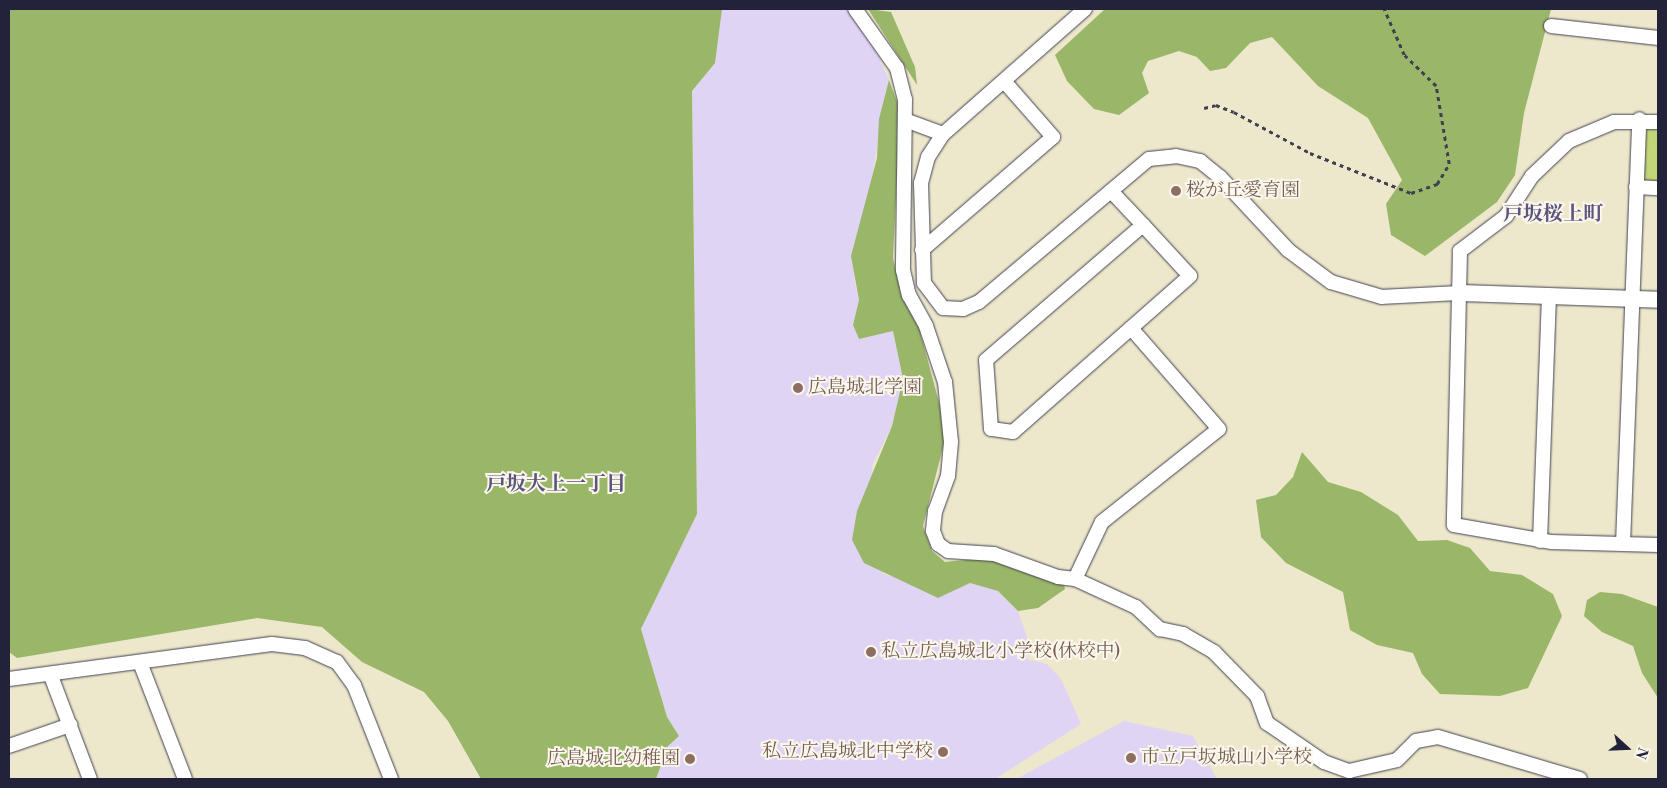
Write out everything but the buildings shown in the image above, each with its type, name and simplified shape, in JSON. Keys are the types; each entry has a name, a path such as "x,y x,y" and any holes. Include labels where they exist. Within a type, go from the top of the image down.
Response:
{"street":[{"path":"855,9 897,68 905,120 903,270 909,296 926,326 945,382 951,442 948,476 933,531 938,544 948,551 994,554 1058,577 1075,578 1136,607 1160,629 1183,634 1214,652 1257,696 1267,723 1324,762 1362,776 1397,760 1416,741 1438,737 1580,779"},
{"path":"1085,9 943,134 928,157 921,183 924,283 931,297 943,308 963,309 979,302 1149,159 1176,156 1200,161 1288,250 1331,282 1382,297 1462,293 1658,300"},
{"path":"1551,26 1658,38"},
{"path":"922,250 1053,138 1004,81"},
{"path":"1658,122 1639,119 1590,129 1549,158 1506,216 1460,251 1462,293 1454,525 1540,541 1658,545"},
{"path":"1623,544 1639,119"},
{"path":"905,120 943,134"},
{"path":"1636,187 1658,188"},
{"path":"1111,191 1143,225 1190,276 1013,432 991,429 986,360 1143,225"},
{"path":"1540,541 1549,296"},
{"path":"1075,578 1102,522 1219,429 1131,328"},
{"path":"9,679 141,665 272,644 305,648 337,662 354,685 391,779"},
{"path":"141,665 185,779"},
{"path":"51,676 90,779"},
{"path":"9,746 70,725"}],"path":[{"path":"1204,108 1216,105 1234,112 1310,153 1411,193 1437,184 1448,164 1436,86 1404,55 1384,9"}],"shaded area":[{"name":"広島城北学園","path":"722,9 848,9 871,39 889,80 854,278 859,300 853,325 859,339 893,331 903,380 892,426 872,466 883,574 909,581 938,597 970,583 998,591 1018,611 1029,643 1027,659 1047,664 1061,679 1081,724 995,779 656,779 668,746 679,736 667,717 641,629 697,514 692,91 715,63"},
{"name":"市立戸坂城山小学校","path":"1124,721 1193,736 1217,779 1016,779"}],"green space":[{"path":"9,9 722,9 715,63 692,91 697,514 641,629 667,717 679,736 668,746 656,779 481,779 448,721 424,692 362,662 322,627 257,618 17,658 9,652"},
{"path":"868,9 891,12 915,67 917,85"},
{"path":"1105,9 1551,9 1524,113 1515,175 1497,202 1425,256 1391,235 1386,204 1402,180 1368,118 1318,86 1272,37 1250,43 1226,68 1210,71 1197,57 1179,51 1148,61 1142,73 1149,93 1119,115 1094,109 1067,81 1055,55"},
{"path":"889,80 900,110 893,258 900,290 919,328 941,410 944,443 923,526 932,551 945,562 974,559 1012,563 1063,580 1065,589 1038,608 1018,611 998,591 970,583 938,598 864,563 852,540 857,511 892,426 903,379 893,331 859,339 853,325 859,300 851,256 877,158 879,119"},
{"path":"1649,127 1658,128 1658,183 1647,183 1641,177 1643,134"},
{"path":"1302,452 1328,482 1361,492 1398,515 1418,541 1447,540 1470,548 1490,571 1522,575 1553,594 1562,616 1528,688 1500,696 1440,694 1422,674 1413,653 1377,645 1350,630 1343,592 1286,563 1261,537 1256,500 1276,495 1293,477"},
{"path":"1600,592 1622,594 1658,607 1658,698 1642,673 1633,646 1602,632 1584,616 1587,600"}],"place":[{"name":"桜が丘愛育園","path":"1176,191"},
{"name":"広島城北学園","path":"798,388"},
{"name":"私立広島城北小学校(休校中)","path":"871,652"},
{"name":"私立広島城北中学校","path":"943,752"},
{"name":"市立戸坂城山小学校","path":"1131,758"},
{"name":"広島城北幼稚園","path":"690,759"}],"district":[{"name":"戸坂桜上町","path":"1553,214"},
{"name":"戸坂大上一丁目","path":"556,484"}]}
